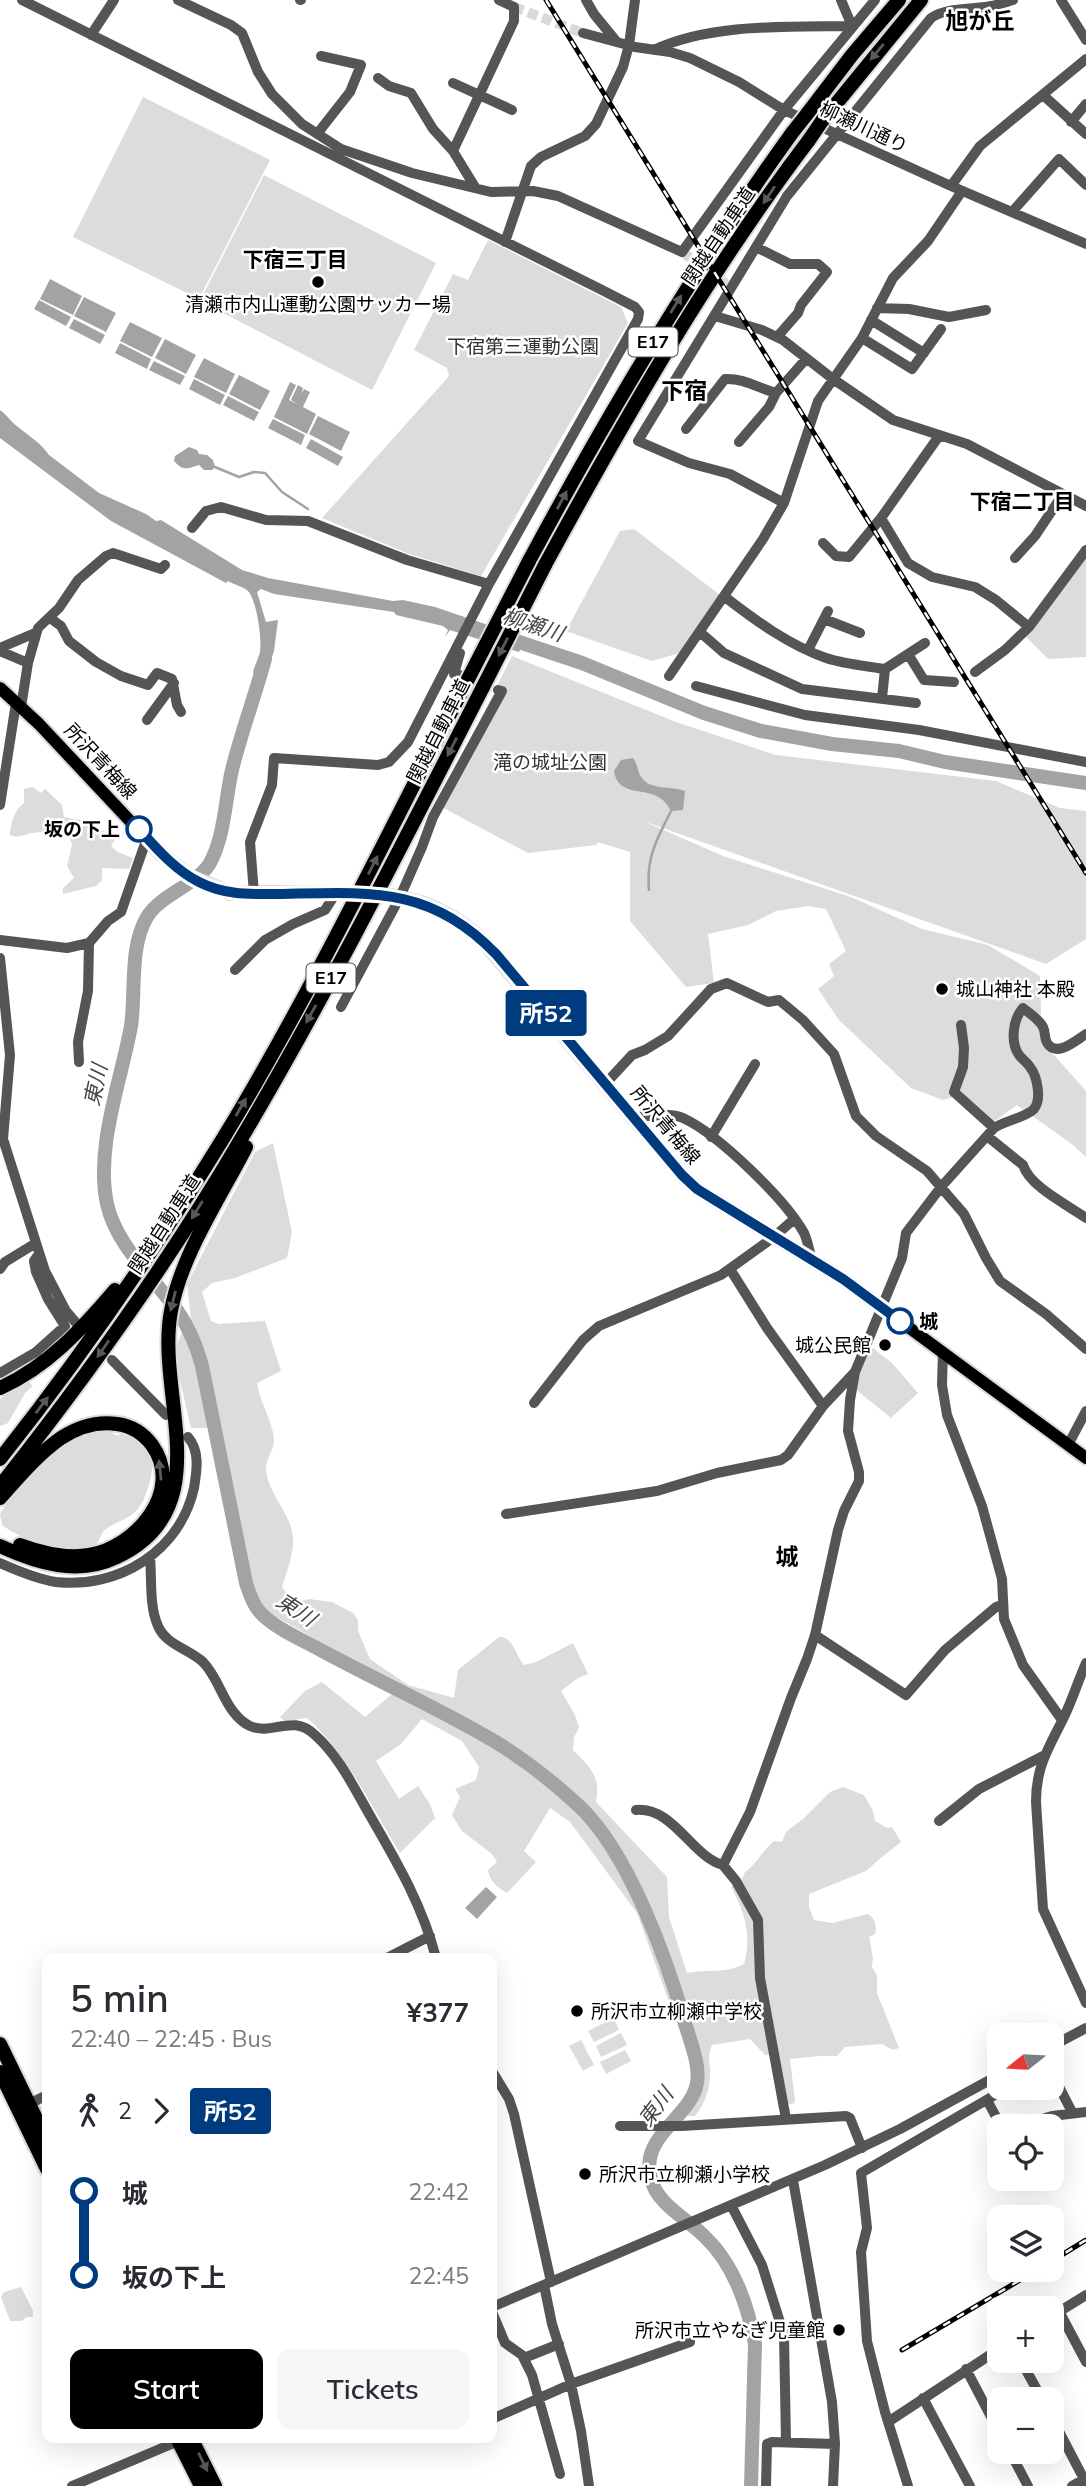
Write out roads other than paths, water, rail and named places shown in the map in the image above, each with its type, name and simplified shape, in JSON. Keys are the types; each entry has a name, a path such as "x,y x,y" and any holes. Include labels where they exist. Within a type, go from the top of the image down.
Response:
{"highway":[{"name":"関越自動車道","path":"0,1459 77,1358 224,1136 338,933 462,679 583,459 657,334 686,287 792,133 852,55 899,0"},
{"name":"関越自動車道","path":"0,1486 39,1437 164,1262 241,1140 382,883 545,565 605,455 699,298 822,121 921,0"},
{"path":"0,1546 38,1561 77,1567 113,1559 134,1548 153,1531 168,1508 178,1465 177,1429 168,1363 168,1325 180,1277 247,1144 284,1063"},
{"path":"0,1388 27,1373 61,1348 129,1277"},
{"path":"0,1498 50,1446 72,1432 93,1424 120,1424 137,1430 156,1450 161,1466 159,1496 151,1515 134,1534 109,1550 89,1555 57,1555 32,1549 0,1536"},
{"path":"0,2044 42,2131"},
{"path":"0,2072 42,2159"},
{"path":"185,2443 201,2486"},
{"path":"186,2443 215,2486"}],"main road":[{"name":"所沢青梅線","path":"0,688 146,838 181,870 208,886 230,893 395,896 449,915 473,932 496,954 682,1175 697,1189 811,1259 880,1306 1086,1458"}],"street":[{"path":"22,0 339,154 635,307 639,316 489,584 408,742 389,762 378,765 274,758 272,785 250,842 254,894"},
{"path":"91,34 114,0"},
{"path":"178,0 242,33 258,72 272,94 302,124 339,154 491,192 533,191 558,196 682,252 784,110 875,0"},
{"path":"453,151 514,21 514,7 499,0"},
{"path":"586,0 596,18 616,41"},
{"path":"505,242 535,162 584,136 596,124 623,67 629,46 635,0"},
{"path":"841,0 852,26"},
{"path":"784,503 730,474 689,463 638,441 787,196 931,18 1013,0"},
{"path":"1061,0 1086,40"},
{"path":"654,50 706,32 852,26"},
{"name":"柳瀬川通り","path":"583,33 629,46 690,58 739,82 784,110 1086,244"},
{"path":"317,134 350,92 361,65 321,56"},
{"path":"951,186 980,146 1086,59"},
{"path":"378,78 389,86 411,93 475,187"},
{"path":"453,83 512,110"},
{"path":"1043,95 1086,134"},
{"path":"1071,122 1086,104"},
{"path":"1012,212 1059,159 1086,185"},
{"path":"669,676 763,539 784,503 818,401 862,338 893,278 928,241 962,191"},
{"path":"755,247 790,264 818,264 827,272 777,337"},
{"path":"877,309 909,309 949,317 986,310"},
{"path":"715,316 777,337 893,419 967,444 1086,506"},
{"path":"871,320 924,353"},
{"path":"862,338 912,369 942,329"},
{"path":"739,442 806,359"},
{"path":"685,429 725,379 747,381 776,393"},
{"path":"823,544 836,556 849,557 939,436"},
{"path":"1016,558 1035,536 1063,494"},
{"path":"192,527 203,514 218,508 266,520 309,521 407,560 489,584"},
{"path":"881,517 908,563 932,577 975,587 1029,627"},
{"path":"975,672 1005,650 1029,627 1086,550"},
{"path":"0,805 28,663 38,628 63,603 73,585 110,554 119,554 162,569 164,565"},
{"path":"724,597 756,621 828,659 885,669 925,643"},
{"path":"808,650 826,615 860,633"},
{"path":"50,618 61,626 69,641 121,677 148,685 157,673 172,679 181,712"},
{"path":"701,632 724,653 802,689 916,703"},
{"path":"0,650 35,634"},
{"path":"0,650 28,663"},
{"path":"443,670 449,673 460,653 454,674 462,679"},
{"path":"908,654 923,680 954,682"},
{"path":"882,698 885,669"},
{"path":"147,720 174,682"},
{"path":"696,686 805,715 919,730 1086,762"},
{"path":"341,1007 422,847 433,817 502,691 498,690"},
{"path":"0,940 66,948 89,943 108,921 121,912 146,838"},
{"path":"235,970 265,940 325,910 338,893"},
{"path":"79,1062 79,1034 88,991 89,943"},
{"path":"0,957 10,1055 3,1139 36,1243 56,1295 77,1324"},
{"path":"606,1083 632,1055 668,1036 711,989 727,983 768,1002 779,1000 803,1020 834,1054 856,1116 871,1132 927,1171 964,1214 1000,1282 1046,1314 1086,1349"},
{"path":"723,1865 750,1812 815,1635 841,1520 859,1481 848,1431 855,1372 902,1258 906,1233 941,1187 991,1132 1004,1121 1035,1108 1038,1099 1033,1071 1016,1051 1014,1039 1015,1019 1023,1008 1044,1028 1045,1040 1050,1047 1063,1048 1086,1034"},
{"path":"961,1025 963,1067 954,1092 1046,1192 1086,1218"},
{"path":"711,1137 755,1064"},
{"path":"635,1117 682,1118 711,1137 767,1185 790,1213 804,1234 811,1259"},
{"path":"534,1403 583,1339 599,1326 721,1275 793,1220"},
{"path":"0,1269 5,1262 36,1243"},
{"path":"0,1373 36,1352 65,1326 36,1272 34,1261 40,1254"},
{"path":"730,1269 766,1328 823,1406"},
{"path":"943,1352 942,1385 947,1415 982,1506 1002,1579 1003,1619 1023,1665 1062,1720"},
{"path":"112,1360 166,1415"},
{"path":"506,1514 657,1491 718,1473 781,1460 788,1455 823,1406 855,1372"},
{"path":"1068,1445 1086,1410"},
{"path":"0,1563 43,1579 75,1582 114,1576 150,1557 176,1530 190,1501 197,1472 197,1457 188,1437"},
{"path":"150,1557 153,1610 160,1631 203,1662 240,1720 257,1728 297,1724 317,1736 351,1781 409,1882 435,1953"},
{"path":"815,1635 906,1695 945,1650 996,1607 1002,1605"},
{"path":"1086,1663 1062,1720 1043,1756 1036,1789 1043,1909 1086,2003"},
{"path":"939,1821 979,1789 1043,1756"},
{"path":"636,1810 650,1811 666,1820 712,1861 723,1865 737,1881 758,1920 760,1978 786,2119"},
{"path":"397,1953 430,1936"},
{"path":"1064,2040 1086,2028"},
{"path":"497,2079 514,2114 548,2284 552,2325 571,2384 589,2486"},
{"path":"497,2308 793,2180 862,2148 987,2081"},
{"path":"1064,2096 1072,2112"},
{"path":"29,2104 42,2098"},
{"path":"907,2486 867,2341 861,2252 867,2228 861,2173 987,2100 995,2114"},
{"path":"1064,2114 1086,2112"},
{"path":"620,2126 682,2126 846,2116 850,2118 862,2148"},
{"path":"793,2180 832,2402 835,2444 833,2486"},
{"path":"731,2205 762,2265 784,2335 786,2442"},
{"path":"1064,2308 1086,2295"},
{"path":"497,2323 505,2343 524,2358 539,2397 560,2474"},
{"path":"1064,2328 1086,2362"},
{"path":"784,2335 819,2329"},
{"path":"497,2416 571,2384 690,2342"},
{"path":"524,2358 559,2344"},
{"path":"888,2422 987,2356"},
{"path":"966,2369 987,2409"},
{"path":"923,2398 970,2486"},
{"path":"1064,2441 1085,2480 1072,2486"},
{"path":"72,2486 171,2443"},
{"path":"766,2486 767,2444 835,2444"},
{"path":"1016,2464 1028,2486"}],"waterway":[{"path":"215,467 239,477 254,472 265,473 282,492 308,509"},
{"name":"柳瀬川","path":"507,638 582,663 704,713 761,731 1086,783"},
{"name":"東川","path":"265,659 236,756 222,829 210,863 197,877 153,909 141,929 135,956 131,1026 104,1160 107,1204 111,1219 134,1258 178,1312 197,1350 246,1583 257,1608 286,1632 428,1705 527,1763 568,1796 597,1825 630,1878 668,1970 697,2069 697,2083 693,2095 652,2150 649,2164 651,2179 659,2196 697,2229 723,2259 738,2286 748,2315 755,2344 751,2486"},
{"path":"649,890 651,858 671,811"}],"tunnel":[{"path":"514,7 583,33"},
{"path":"682,252 732,288"}],"railway":[{"path":"546,0 1086,873"},
{"path":"1064,2254 1086,2240"},
{"path":"902,2350 1017,2282"}],"place":[{"name":"清瀬市内山運動公園サッカー場","path":"318,282"},
{"name":"坂の下上","path":"139,829"},
{"name":"城山神社 本殿","path":"942,989"},
{"name":"城","path":"900,1321"},
{"name":"城公民館","path":"885,1345"},
{"name":"所沢市立柳瀬中学校","path":"577,2011"},
{"name":"所沢市立柳瀬小学校","path":"585,2174"},
{"name":"所沢市立やなぎ児童館","path":"839,2330"}],"district":[{"name":"旭が丘","path":"980,21"},
{"name":"下宿三丁目","path":"295,260"},
{"name":"下宿","path":"684,391"},
{"name":"下宿二丁目","path":"1022,502"},
{"name":"城","path":"787,1557"}],"park label":[{"name":"下宿第三運動公園","path":"523,346"},
{"name":"滝の城址公園","path":"550,762"}]}
